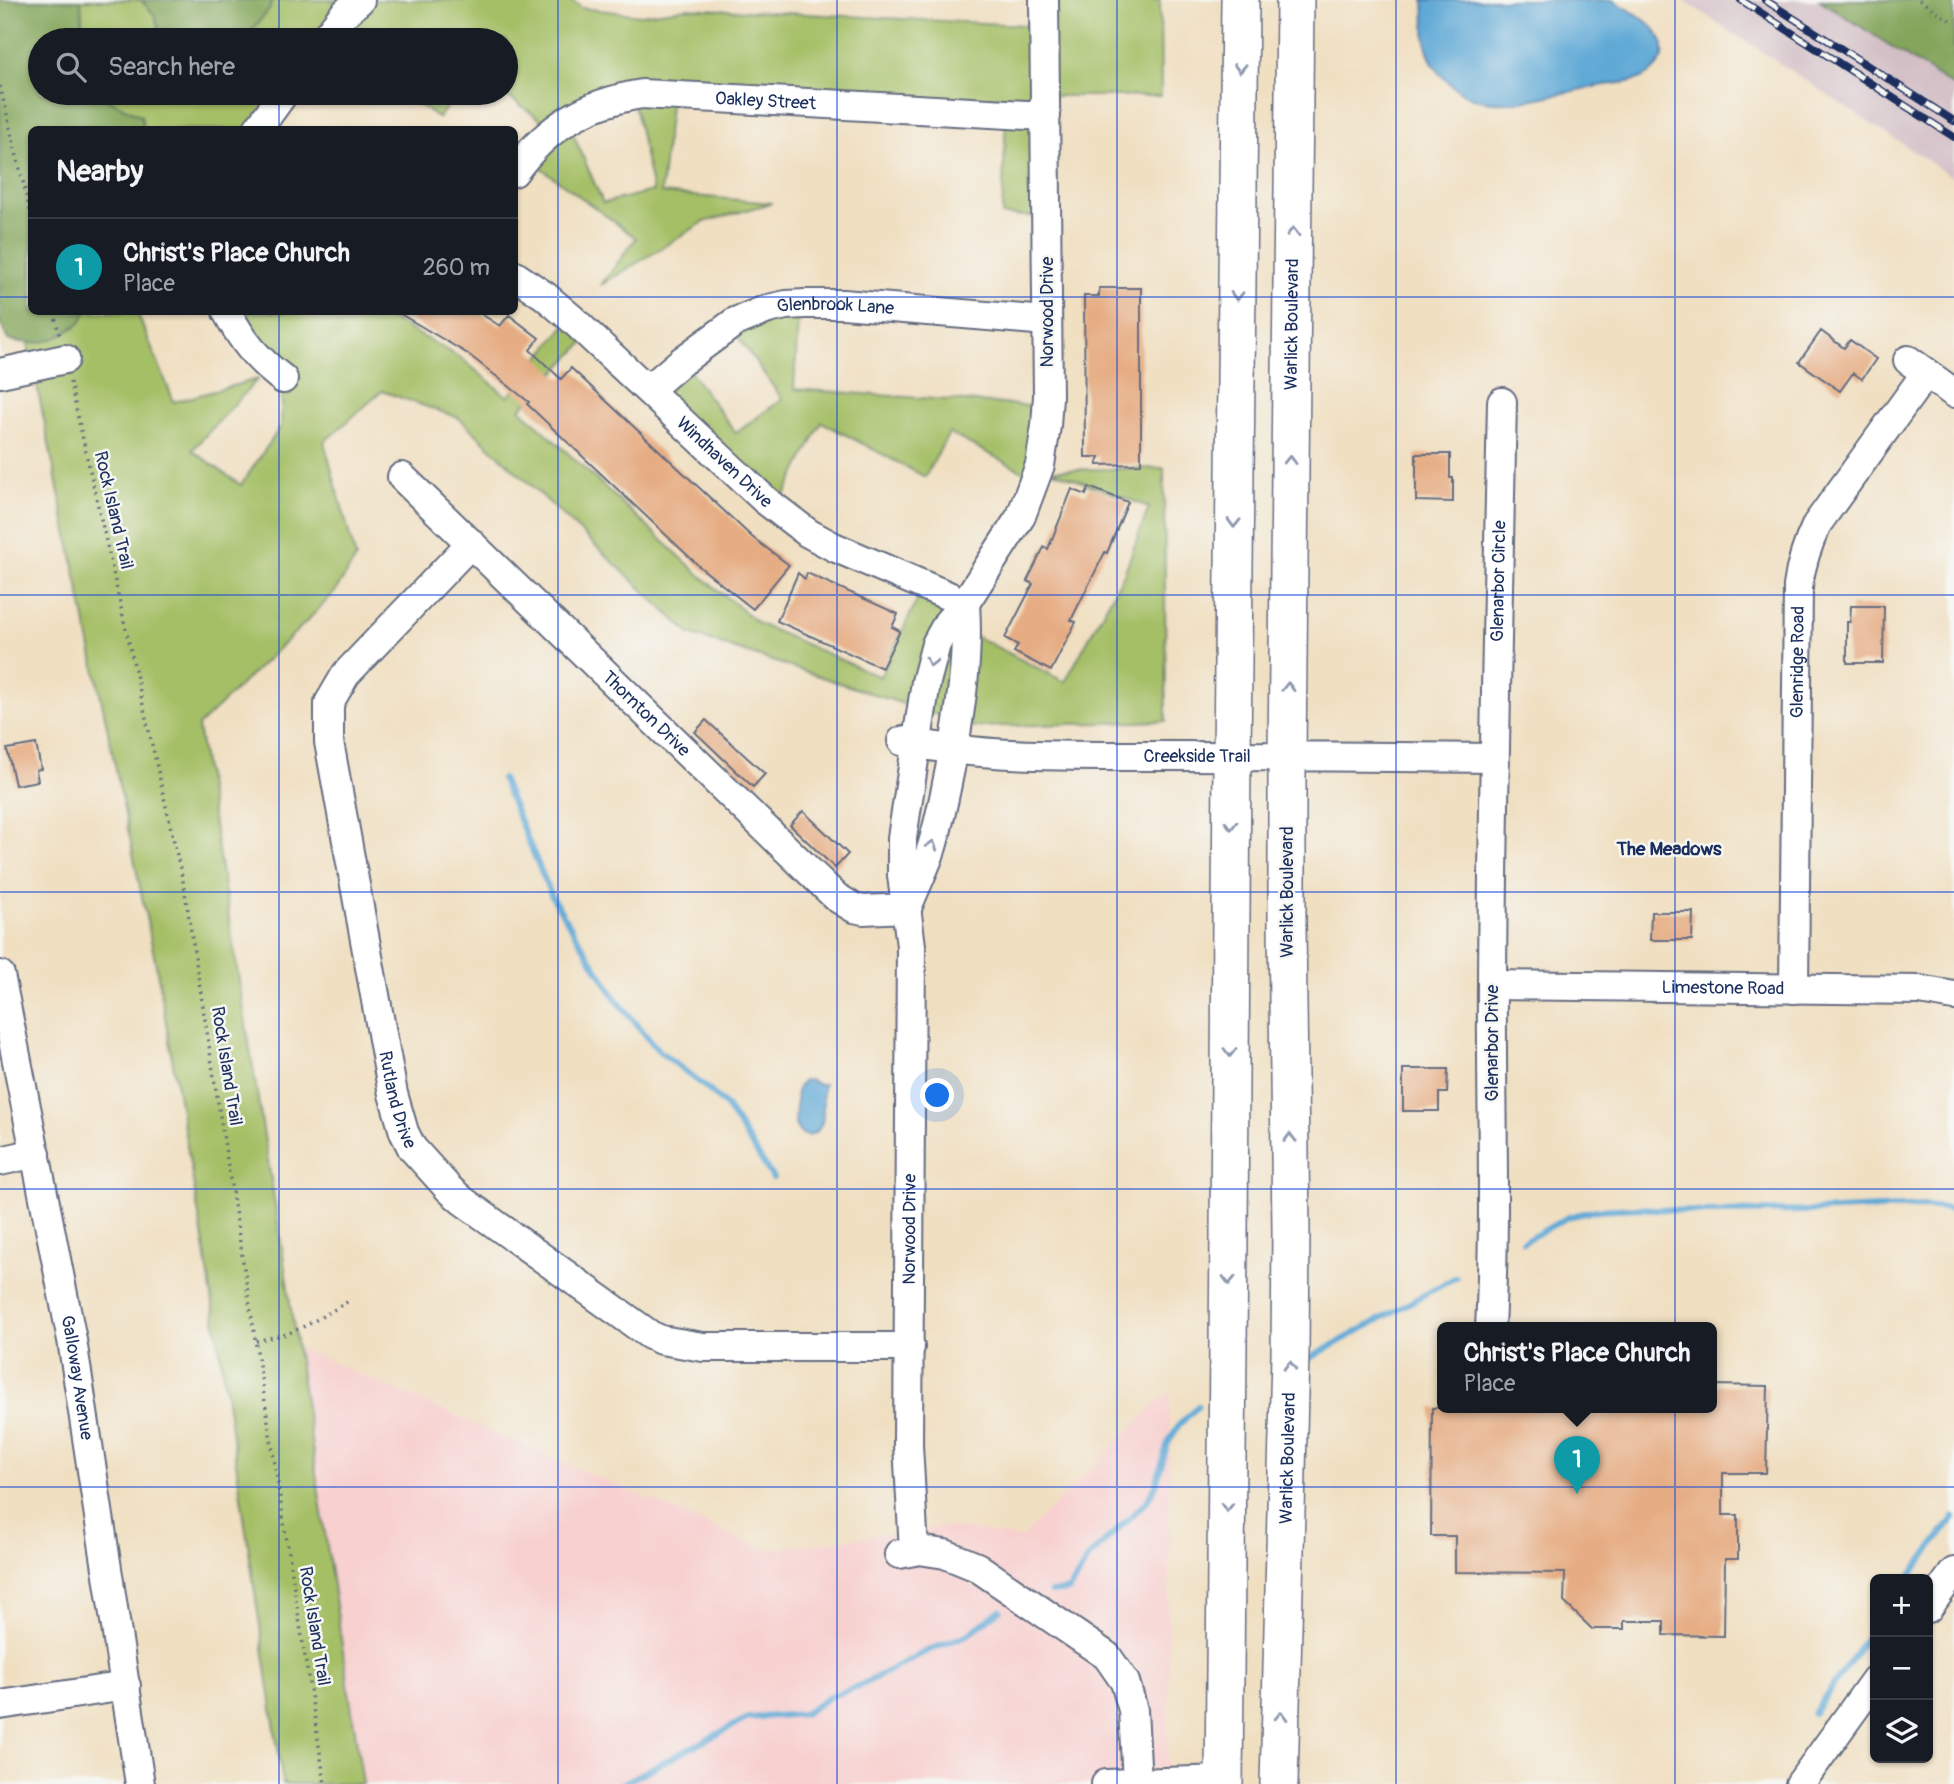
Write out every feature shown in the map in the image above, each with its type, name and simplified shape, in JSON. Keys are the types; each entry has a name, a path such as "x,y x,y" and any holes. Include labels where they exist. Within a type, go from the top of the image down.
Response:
{"main road":[{"path":"1224,1782 1240,0"},
{"name":"Warlick Boulevard","path":"1279,1784 1292,1230 1287,755 1295,0"}],"street":[{"path":"333,28 360,0"},
{"name":"Norwood Drive","path":"1044,0 1046,426 1038,472 1021,516 965,603 948,622 936,644 910,743 902,838 902,875 911,946 910,1347 905,1553 945,1554 977,1567 1107,1656 1125,1682 1133,1710 1137,1782"},
{"name":"Oakley Street","path":"518,167 545,137 567,120 617,98 642,94 1046,116"},
{"path":"260,126 275,105"},
{"name":"Windhaven Drive","path":"518,278 570,318 765,500 808,533 834,547 965,603"},
{"name":"Glenbrook Lane","path":"648,390 735,322 786,305 843,304 1047,321"},
{"path":"229,315 252,352 283,379"},
{"path":"0,373 65,359"},
{"name":"Glenridge Road","path":"1794,989 1798,586 1801,563 1817,524 1917,366 1954,393"},
{"name":"Glenarbor Circle","path":"1494,758 1502,402"},
{"name":"Thornton Drive","path":"402,477 836,897 854,908 863,910 907,908"},
{"name":"Rutland Drive","path":"471,543 346,674 329,703 329,742 393,1094 404,1132 412,1147 435,1175 463,1201 650,1335 661,1340 703,1347 910,1347"},
{"name":"Norwood Drive","path":"907,908 929,854 940,817 953,750 965,679 965,603"},
{"name":"Creekside Trail","path":"910,743 1021,756 1287,755 1494,758"},
{"name":"Glenarbor Drive","path":"1490,1322 1493,1276 1494,758"},
{"name":"Galloway Avenue","path":"0,975 72,1340 140,1784"},
{"name":"Limestone Road","path":"1492,985 1920,990 1954,996"},
{"path":"0,1161 36,1153"},
{"path":"1933,1601 1954,1572"},
{"path":"0,1705 126,1686"},
{"path":"1806,1782 1870,1688"},
{"path":"1106,1784 1224,1782"}],"path":[{"path":"1919,0 1954,23"},
{"path":"0,86 28,202"},
{"name":"Rock Island Trail","path":"65,359 184,886 325,1784"},
{"path":"256,1341 297,1330 349,1301"}],"shaded area":[{"path":"1683,0 1825,0 1954,82 1954,178"},
{"path":"297,1347 766,1550 947,1526 1021,1538 1170,1390 1168,1784 363,1784"}],"green space":[{"path":"0,0 570,0 582,8 641,15 686,8 1044,26 1044,0 1160,0 1161,96 1045,96 1046,217 1002,215 1006,114 671,95 661,193 772,203 704,222 601,285 636,238 526,157 554,129 518,104 518,28 28,28 28,105 276,105 261,126 28,126 28,315 138,315 174,402 258,379 192,450 241,485 281,426 283,379 230,315 383,315 461,358 508,397 571,318 590,336 520,409 701,576 759,624 880,677 924,586 967,632 1065,682 1124,574 1149,507 1051,470 1164,468 1166,721 974,727 690,634 459,418 382,391 324,442 356,558 335,592 198,726 279,1229 363,1784 283,1784 206,1257 157,970 36,381 0,388 0,365 31,359 0,207","holes":["632,96 653,191 603,203 567,120"]},
{"path":"0,0 81,0 82,28 28,28 28,105 119,105 141,116 143,126 28,126 28,315 84,315 68,331 54,339 39,342 8,340 0,323"},
{"path":"141,0 272,0 270,9 253,28 158,28 155,16"},
{"path":"1820,0 1954,0 1954,87"},
{"path":"420,105 448,105 439,118"},
{"path":"799,304 794,389 1047,407 1036,478 949,433 925,477 822,422 777,510 648,390 682,361 736,433 782,399 730,326"}],"water":[{"path":"1424,0 1612,0 1638,15 1654,29 1663,46 1663,57 1653,71 1634,81 1521,101 1473,98 1449,83 1432,61 1426,42"},
{"path":"809,1080 819,1085 824,1084 822,1121 816,1132 808,1136 800,1133 795,1125 797,1089 803,1081"}],"building":[{"path":"1099,288 1141,288 1141,464 1097,465 1100,457 1085,457 1084,296 1099,296"},
{"path":"402,315 483,315 500,326 509,315 539,338 530,350 561,379 571,368 752,537 789,565 753,609 700,567 527,404 529,402 468,354"},
{"path":"1821,331 1844,348 1850,340 1876,359 1862,379 1853,373 1840,391 1799,362"},
{"path":"1416,454 1450,454 1453,502 1416,501"},
{"path":"1089,487 1128,502 1107,553 1105,552 1071,620 1076,622 1051,671 1014,652 1018,645 1005,638 1033,584 1027,581 1044,547 1048,549 1072,489 1086,495"},
{"path":"798,573 805,579 807,573 898,614 892,627 900,631 882,668 777,621"},
{"path":"1851,606 1884,606 1883,663 1847,663 1847,622 1850,622"},
{"path":"706,720 765,774 753,787 695,732"},
{"path":"36,744 41,769 36,770 38,781 15,785 7,749"},
{"path":"803,811 848,854 835,868 790,825"},
{"path":"1651,912 1693,912 1692,940 1650,940"},
{"path":"1403,1069 1448,1069 1447,1093 1439,1093 1439,1111 1403,1111"},
{"path":"1717,1385 1768,1386 1766,1473 1723,1473 1723,1515 1738,1515 1738,1559 1725,1559 1724,1636 1664,1635 1664,1621 1624,1621 1624,1629 1592,1629 1564,1602 1565,1573 1455,1572 1455,1536 1431,1536 1432,1408 1437,1408 1437,1413 1717,1413"}],"waterway":[{"path":"502,779 552,897 616,999 657,1049 726,1106 773,1178"},
{"path":"1523,1242 1568,1217 1597,1210 1638,1208 1703,1212 1813,1211 1925,1206 1954,1209"},
{"path":"1310,1358 1456,1277"},
{"path":"1051,1592 1069,1590 1090,1556 1147,1501 1156,1485 1167,1445 1178,1426 1198,1406"},
{"path":"1912,1574 1954,1517"},
{"path":"622,1784 748,1718 804,1714 829,1697 861,1685 929,1650 969,1634 1000,1610"},
{"path":"1814,1713 1870,1633"}],"railway":[{"path":"1741,0 1954,137"},
{"path":"1765,0 1954,121"}],"place":[{"name":"Christ's Place Church","path":"1577,1494"}],"district":[{"name":"The Meadows","path":"1669,848"}]}
